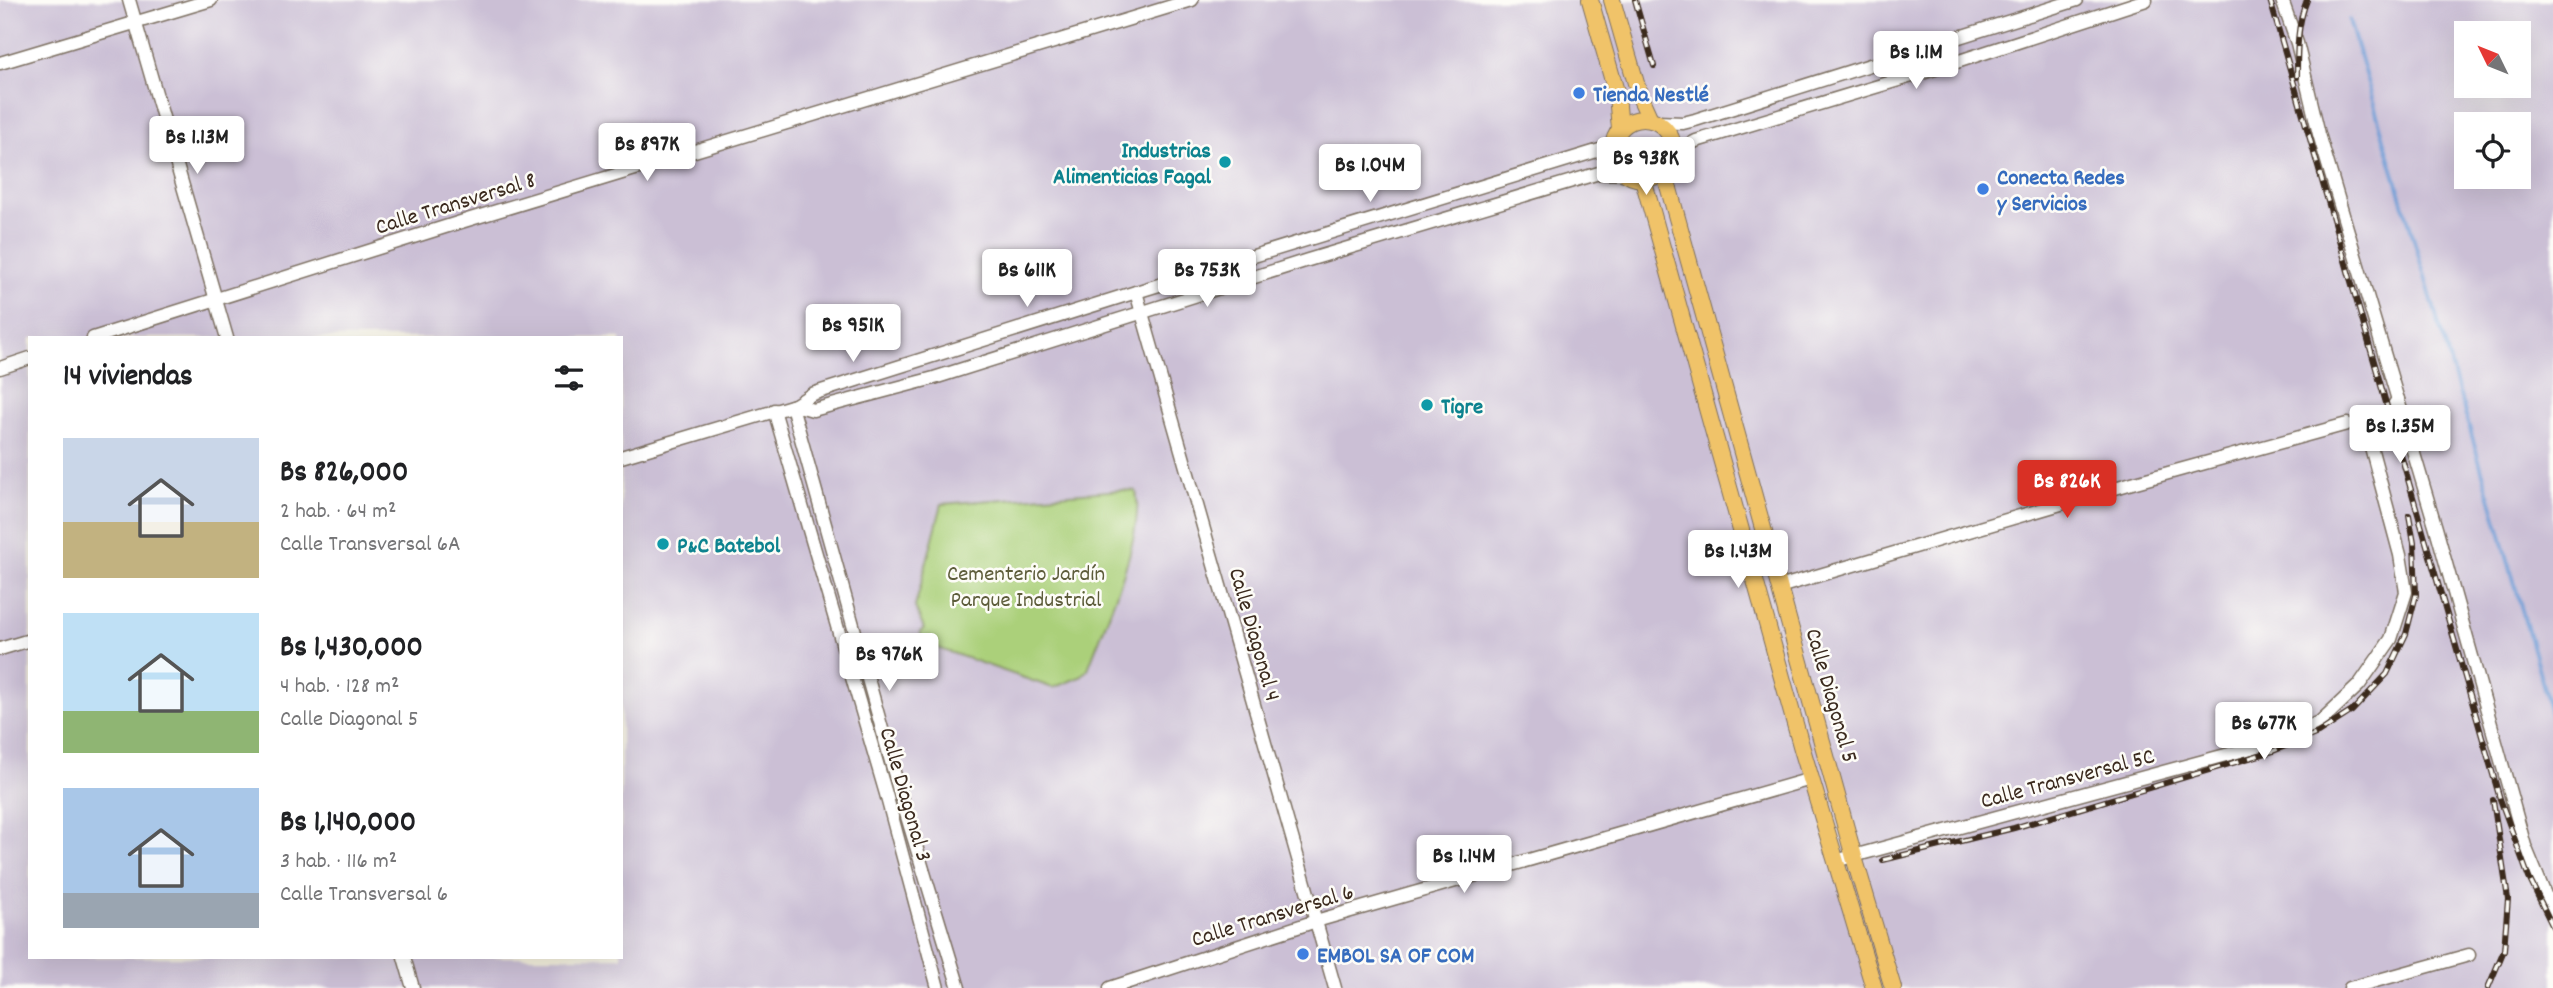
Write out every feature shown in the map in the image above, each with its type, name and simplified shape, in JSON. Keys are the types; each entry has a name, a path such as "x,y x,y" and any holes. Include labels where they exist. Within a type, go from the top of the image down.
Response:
{"main road":[{"path":"1590,0 1616,95 1620,129 1613,146 1616,162 1626,174 1643,179 1657,176 1668,165 1673,142 1664,127 1653,120 1640,97 1612,0"},
{"path":"1620,129 1633,120 1653,120"},
{"name":"Calle Diagonal 5","path":"1668,165 1779,587 1893,988"},
{"name":"Calle Diagonal 5","path":"1643,179 1734,510 1874,988"},
{"path":"1734,510 1757,505"}],"street":[{"path":"129,0 226,336"},
{"path":"0,63 211,0"},
{"name":"Calle Transversal 8","path":"99,336 1192,0"},
{"path":"1653,120 1683,123 1695,120 2077,0"},
{"path":"1668,165 1682,148 1696,141 2146,0"},
{"path":"2282,0 2297,43 2319,134 2398,399 2525,846 2553,914"},
{"path":"2011,20 2017,42"},
{"path":"1814,81 1820,102"},
{"path":"623,456 794,406 812,394 1136,292 1613,146"},
{"path":"794,406 813,410 934,378 1462,213 1599,173 1626,174"},
{"path":"1457,195 1462,213"},
{"name":"Calle Diagonal 4","path":"1136,292 1335,988"},
{"path":"0,368 28,359"},
{"name":"Calle Transversal 5C","path":"1835,861 2281,740 2321,721 2359,685 2391,639 2406,592 2400,555 2371,447 2374,435 2398,399"},
{"path":"794,406 899,790 960,988"},
{"name":"Calle Diagonal 3","path":"774,410 886,794 938,988"},
{"path":"1779,587 2347,424"},
{"path":"0,649 28,641"},
{"name":"Calle Transversal 6","path":"1110,988 1316,921 1811,779"},
{"path":"2350,988 2469,955"},
{"path":"405,959 413,988"},
{"path":"1869,968 1887,965"}],"shaded area":[{"path":"0,0 2553,0 2553,988 0,988"}],"green space":[{"name":"Cementerio Jardín Parque Industrial","path":"1136,491 1135,532 1113,605 1088,669 1080,677 1053,688 929,645 927,640 923,642 920,632 924,629 915,607 942,504"}],"waterway":[{"path":"2349,20 2500,531 2553,721"}],"railway":[{"path":"1635,0 1654,66"},
{"path":"2270,0 2500,799 2529,878 2553,927"},
{"path":"2297,77 2299,28 2307,0"},
{"path":"1883,860 2014,828 2273,751 2318,733 2352,711 2387,674 2406,634 2416,595 2414,543 2409,515"},
{"path":"2488,988 2504,950 2508,899 2493,800"}],"place":[{"name":"Tienda Nestlé","path":"1579,93"},
{"name":"Industrias Alimenticias Fagal","path":"1225,162"},
{"name":"Conecta Redes y Servicios","path":"1983,189"},
{"name":"Tigre","path":"1427,405"},
{"name":"P&C Batebol","path":"663,544"},
{"name":"EMBOL SA OF COM","path":"1303,954"}]}
